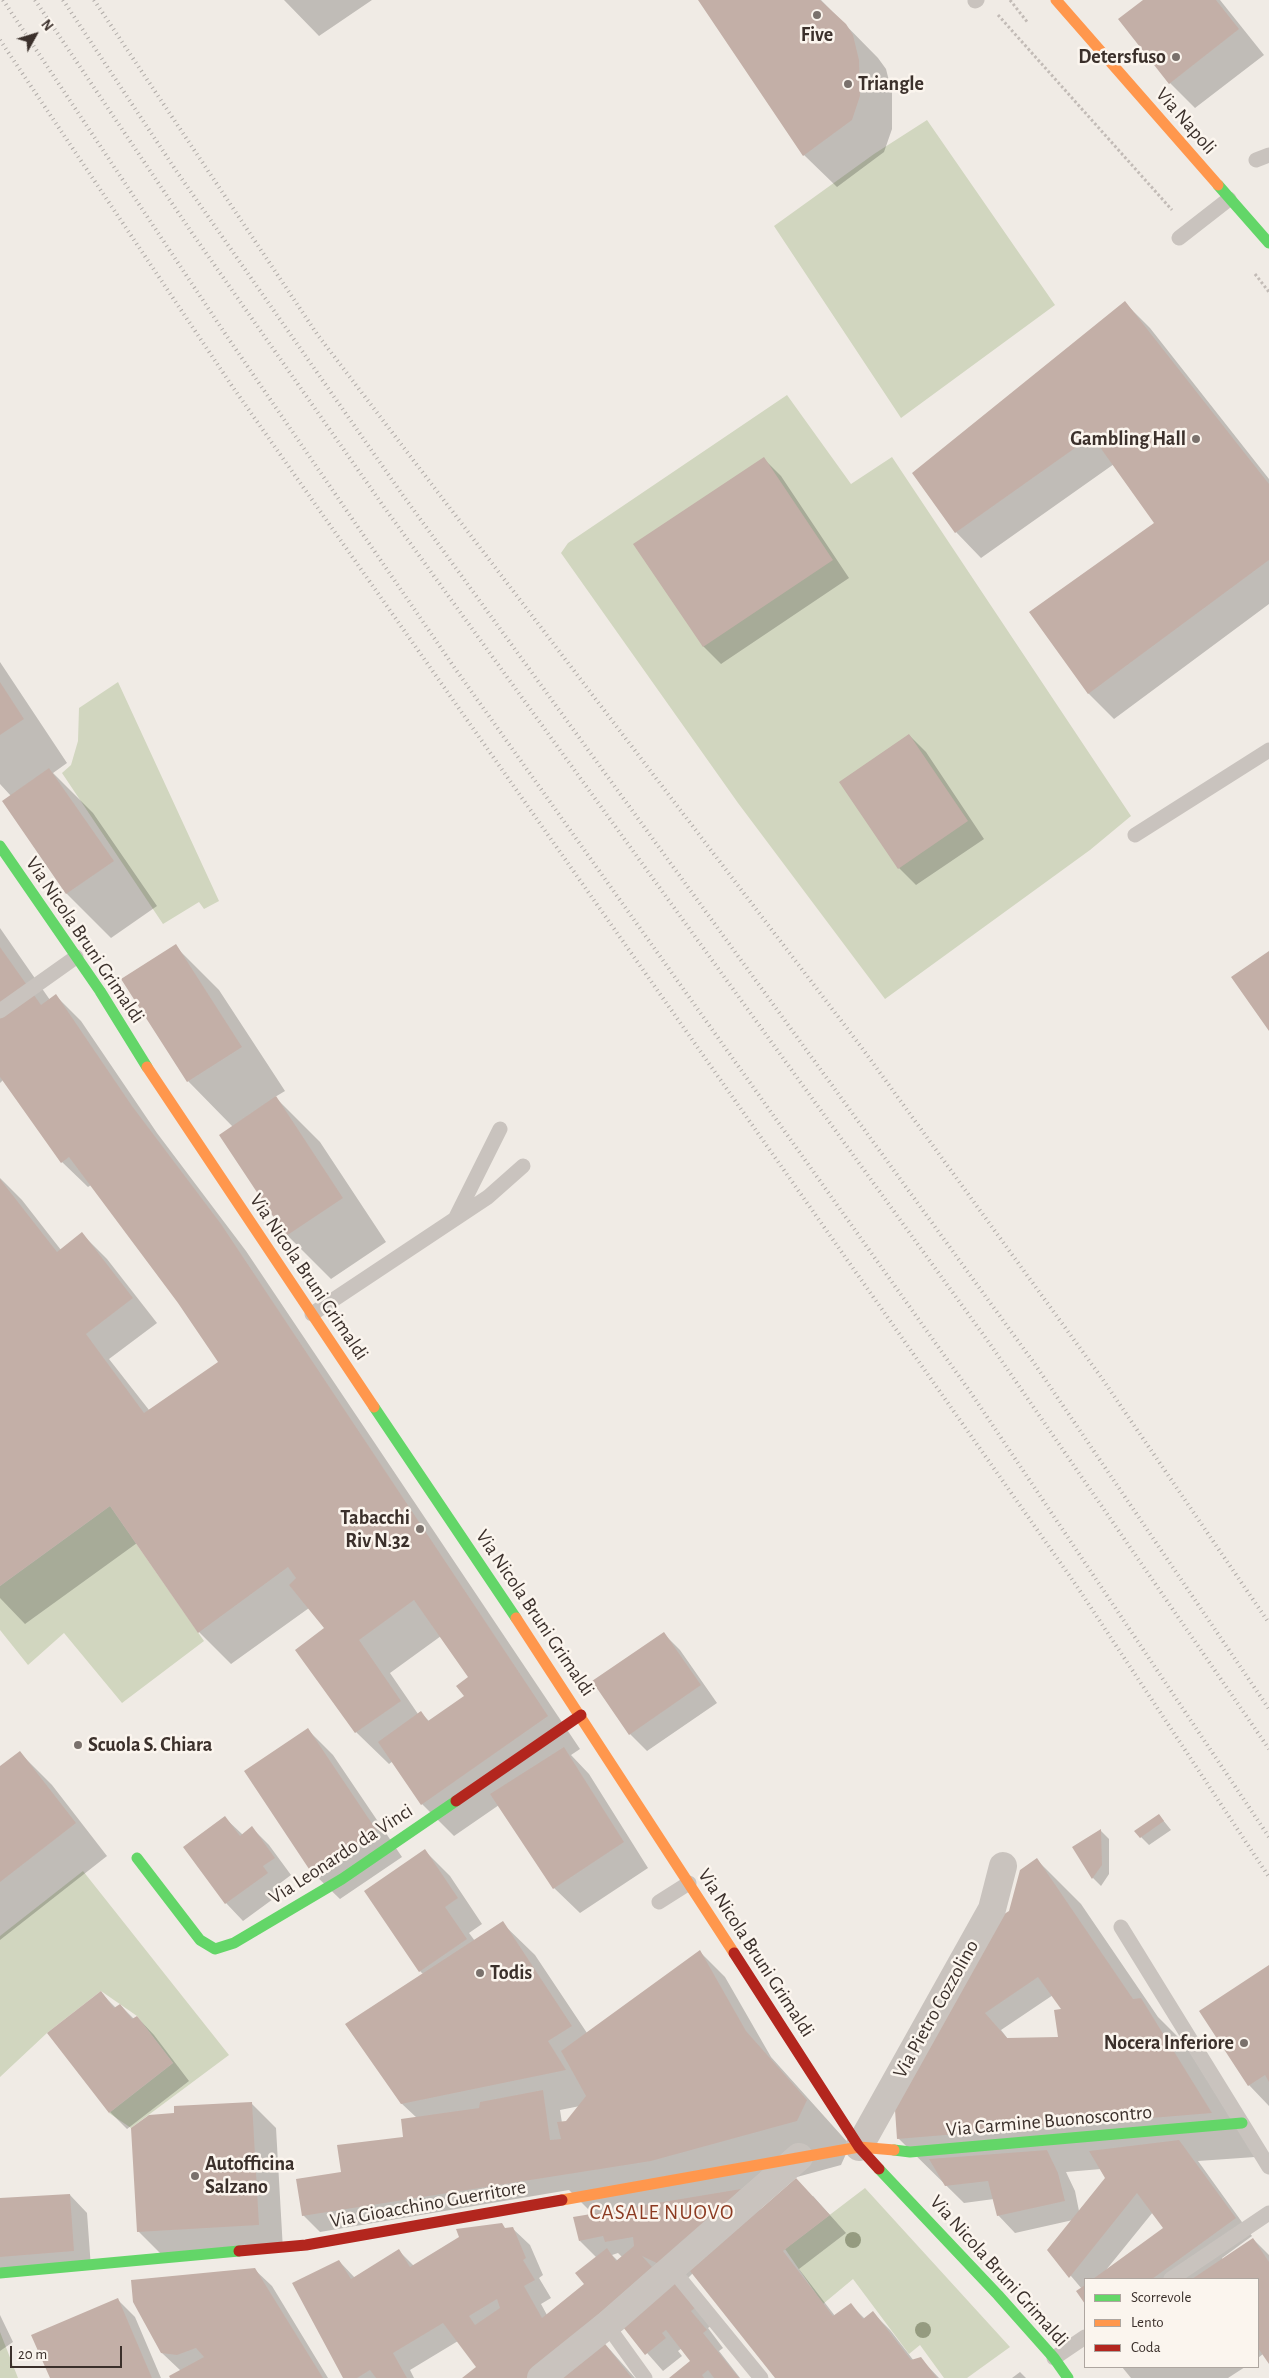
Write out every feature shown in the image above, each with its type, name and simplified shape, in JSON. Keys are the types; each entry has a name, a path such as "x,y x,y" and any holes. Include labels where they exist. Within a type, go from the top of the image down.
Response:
{"street":[{"name":"Via Napoli","path":"1056,0 1269,243"},
{"name":"Via Nicola Bruni Grimaldi","path":"0,846 76,957 161,1090 581,1715 858,2147 998,2295 1054,2358 1068,2378"},
{"name":"Via Leonardo da Vinci","path":"137,1858 200,1940 215,1948 234,1943 342,1880 581,1715"},
{"name":"Via Pietro Cozzolino","path":"858,2147 992,1909 1002,1866"},
{"name":"Via Carmine Buonoscontro","path":"858,2147 910,2152 1242,2123"},
{"name":"Via Gioacchino Guerritore","path":"0,2273 306,2245 858,2147"},
{"path":"542,2378 672,2270 799,2158"}],"lane":[{"path":"1179,238 1229,199"},
{"path":"1135,835 1269,750"},
{"path":"0,1011 76,957"},
{"path":"456,1218 500,1129"},
{"path":"312,1314 488,1197 523,1166"},
{"path":"659,1902 689,1882"},
{"path":"1121,1927 1269,2167"},
{"path":"1172,2278 1269,2213"},
{"path":"672,2270 761,2378"},
{"path":"607,2325 646,2378"},
{"path":"1054,2358 1084,2338"}],"path":[{"path":"997,14 1172,210"}],"green space":[{"path":"927,120 1055,305 901,418 774,226 874,154"},
{"path":"787,395 851,484 892,457 1131,816 1090,850 885,999 738,803 561,553 568,543"},
{"path":"118,682 219,901 204,909 199,902 163,924 62,773 71,765 78,741 79,708"},
{"path":"110,1506 204,1641 122,1703 64,1633 28,1665 0,1630 0,1586"},
{"path":"83,1871 229,2055 131,2128 109,2113 173,2063 137,2016 101,1991 47,2033 0,2077 0,1936"},
{"path":"865,2188 1010,2347 967,2378 944,2378 920,2345 909,2354 853,2279 823,2304 785,2249"},
{"path":"0,2332 18,2378 0,2378"}],"building":[{"path":"698,0 820,0 846,24 853,35 859,60 860,96 852,120 803,156"},
{"name":"Detersfuso","path":"1143,0 1216,0 1239,29 1169,84 1118,19"},
{"path":"1125,301 1269,484 1269,560 1088,694 1029,612 1154,523 1092,436 955,533 912,473"},
{"path":"764,457 833,560 703,647 633,544"},
{"path":"0,682 24,719 0,735"},
{"path":"909,734 968,821 898,869 839,782"},
{"path":"49,768 114,861 66,894 2,801"},
{"path":"176,944 242,1047 187,1082 121,979"},
{"path":"0,947 41,1005 56,994 132,1106 221,1224 548,1716 421,1805 378,1742 421,1711 428,1721 464,1696 456,1686 468,1677 414,1600 359,1640 401,1701 355,1733 295,1650 324,1628 289,1585 296,1578 288,1567 198,1633 110,1506 0,1586 0,1179 57,1252 82,1232 133,1298 86,1334 144,1413 218,1362 178,1303 69,1157 61,1163 0,1077"},
{"path":"1269,951 1269,1031 1231,977"},
{"path":"276,1096 343,1198 286,1236 219,1135"},
{"path":"664,1632 701,1685 629,1735 592,1681"},
{"path":"308,1728 377,1831 313,1875 244,1771"},
{"path":"564,1747 624,1842 553,1889 490,1794"},
{"path":"20,1751 76,1823 0,1882 0,1766"},
{"path":"1159,1814 1164,1821 1140,1838 1134,1831"},
{"path":"225,1816 240,1836 252,1826 275,1858 263,1866 268,1873 225,1904 183,1847"},
{"path":"1101,1829 1102,1865 1092,1879 1072,1847"},
{"path":"425,1849 458,1898 445,1907 467,1939 419,1972 364,1891"},
{"path":"1037,1858 1133,1999 1141,1998 1212,2113 897,2139 894,2095 998,1918 1009,1911 1020,1870","holes":["1038,1977 1061,2009 1054,2010 1058,2037 1007,2038 985,2013"]},
{"name":"Todis","path":"503,1921 572,2026 548,2041 566,2070 401,2104 345,2024"},
{"path":"700,1950 746,2031 807,2100 797,2121 651,2161 302,2216 296,2179 341,2172 337,2145 403,2137 401,2119 479,2108 480,2102 543,2090 550,2140 561,2139 557,2122 566,2121 586,2096 561,2051"},
{"name":"Nocera Inferiore","path":"1269,1965 1269,2082 1265,2075 1248,2086 1199,2011"},
{"path":"101,1991 114,2008 120,2004 132,2019 137,2016 173,2063 109,2113 47,2033"},
{"name":"Autofficina Salzano","path":"252,2102 259,2225 137,2232 131,2128 149,2115 174,2113 174,2106"},
{"path":"1179,2140 1236,2218 1153,2278 1094,2278 1163,2228 1137,2193 1069,2278 1047,2250 1105,2178 1089,2151"},
{"path":"1047,2150 1058,2173 1065,2201 997,2216 988,2181 945,2186 929,2159"},
{"path":"796,2178 830,2215 783,2251 833,2316 851,2303 863,2319 873,2311 911,2360 921,2357 937,2378 775,2378 690,2271"},
{"path":"741,2189 665,2267 642,2256 652,2267 527,2378 462,2378 476,2367 443,2323 393,2353 407,2378 376,2378 370,2370 357,2378 343,2378 292,2283 339,2260 351,2279 399,2249 410,2267 459,2237 456,2229 502,2223 505,2228 513,2227 526,2258 523,2260 535,2280 524,2286 542,2318 584,2284 575,2273 607,2248 616,2261 634,2246 633,2237 605,2242 603,2236 579,2241 573,2217","holes":["497,2299 500,2308 475,2325 469,2316"]},
{"path":"70,2194 74,2251 0,2257 0,2198"},
{"path":"1253,2238 1269,2262 1269,2364 1259,2349 1259,2278 1193,2278"},
{"path":"255,2268 323,2378 170,2378 169,2376 204,2357 196,2348 177,2355 161,2353 133,2302 131,2280"},
{"path":"673,2280 695,2308 691,2311 707,2330 703,2333 739,2378 714,2378 708,2370 702,2375 704,2378 669,2378 690,2361 666,2330 662,2333 666,2338 645,2355 623,2327"},
{"path":"1084,2286 1084,2303 1076,2291"},
{"path":"118,2298 152,2378 50,2378 31,2335"},
{"path":"601,2339 632,2378 553,2378"}],"railway":[{"path":"3,0 226,335 454,667 971,1393 1269,1837"},
{"path":"35,0 192,233 384,507 990,1344 1269,1749"},
{"path":"63,0 177,172 402,494 1034,1363 1269,1709"},
{"path":"94,0 317,334 862,1048 1101,1377 1269,1623"},
{"path":"0,40 232,386 1076,1585 1269,1877"}],"traffic: fast":[{"path":"1218,185 1269,243"},
{"path":"0,846 100,991 147,1067"},
{"path":"374,1407 516,1618"},
{"path":"137,1858 200,1940 215,1949 234,1943 342,1879 456,1801"},
{"path":"894,2150 910,2152 1242,2123"},
{"path":"879,2169 998,2295 1054,2358 1068,2378"},
{"path":"0,2273 239,2251"}],"traffic: slow":[{"path":"1056,0 1218,185"},
{"path":"147,1067 374,1407"},
{"path":"516,1618 734,1953"},
{"path":"562,2200 859,2147 894,2150"}],"traffic: jam":[{"path":"456,1801 581,1715"},
{"path":"734,1953 859,2147 879,2169"},
{"path":"239,2251 306,2245 562,2200"}],"place":[{"name":"Five","path":"817,15"},
{"name":"Detersfuso","path":"1176,57"},
{"name":"Triangle","path":"848,84"},
{"name":"Gambling Hall","path":"1196,439"},
{"name":"Tabacchi Riv N.32","path":"420,1529"},
{"name":"Scuola S. Chiara","path":"78,1745"},
{"name":"Todis","path":"480,1973"},
{"name":"Nocera Inferiore","path":"1244,2043"},
{"name":"Autofficina Salzano","path":"195,2176"}],"district":[{"name":"CASALE NUOVO","path":"662,2213"}]}
